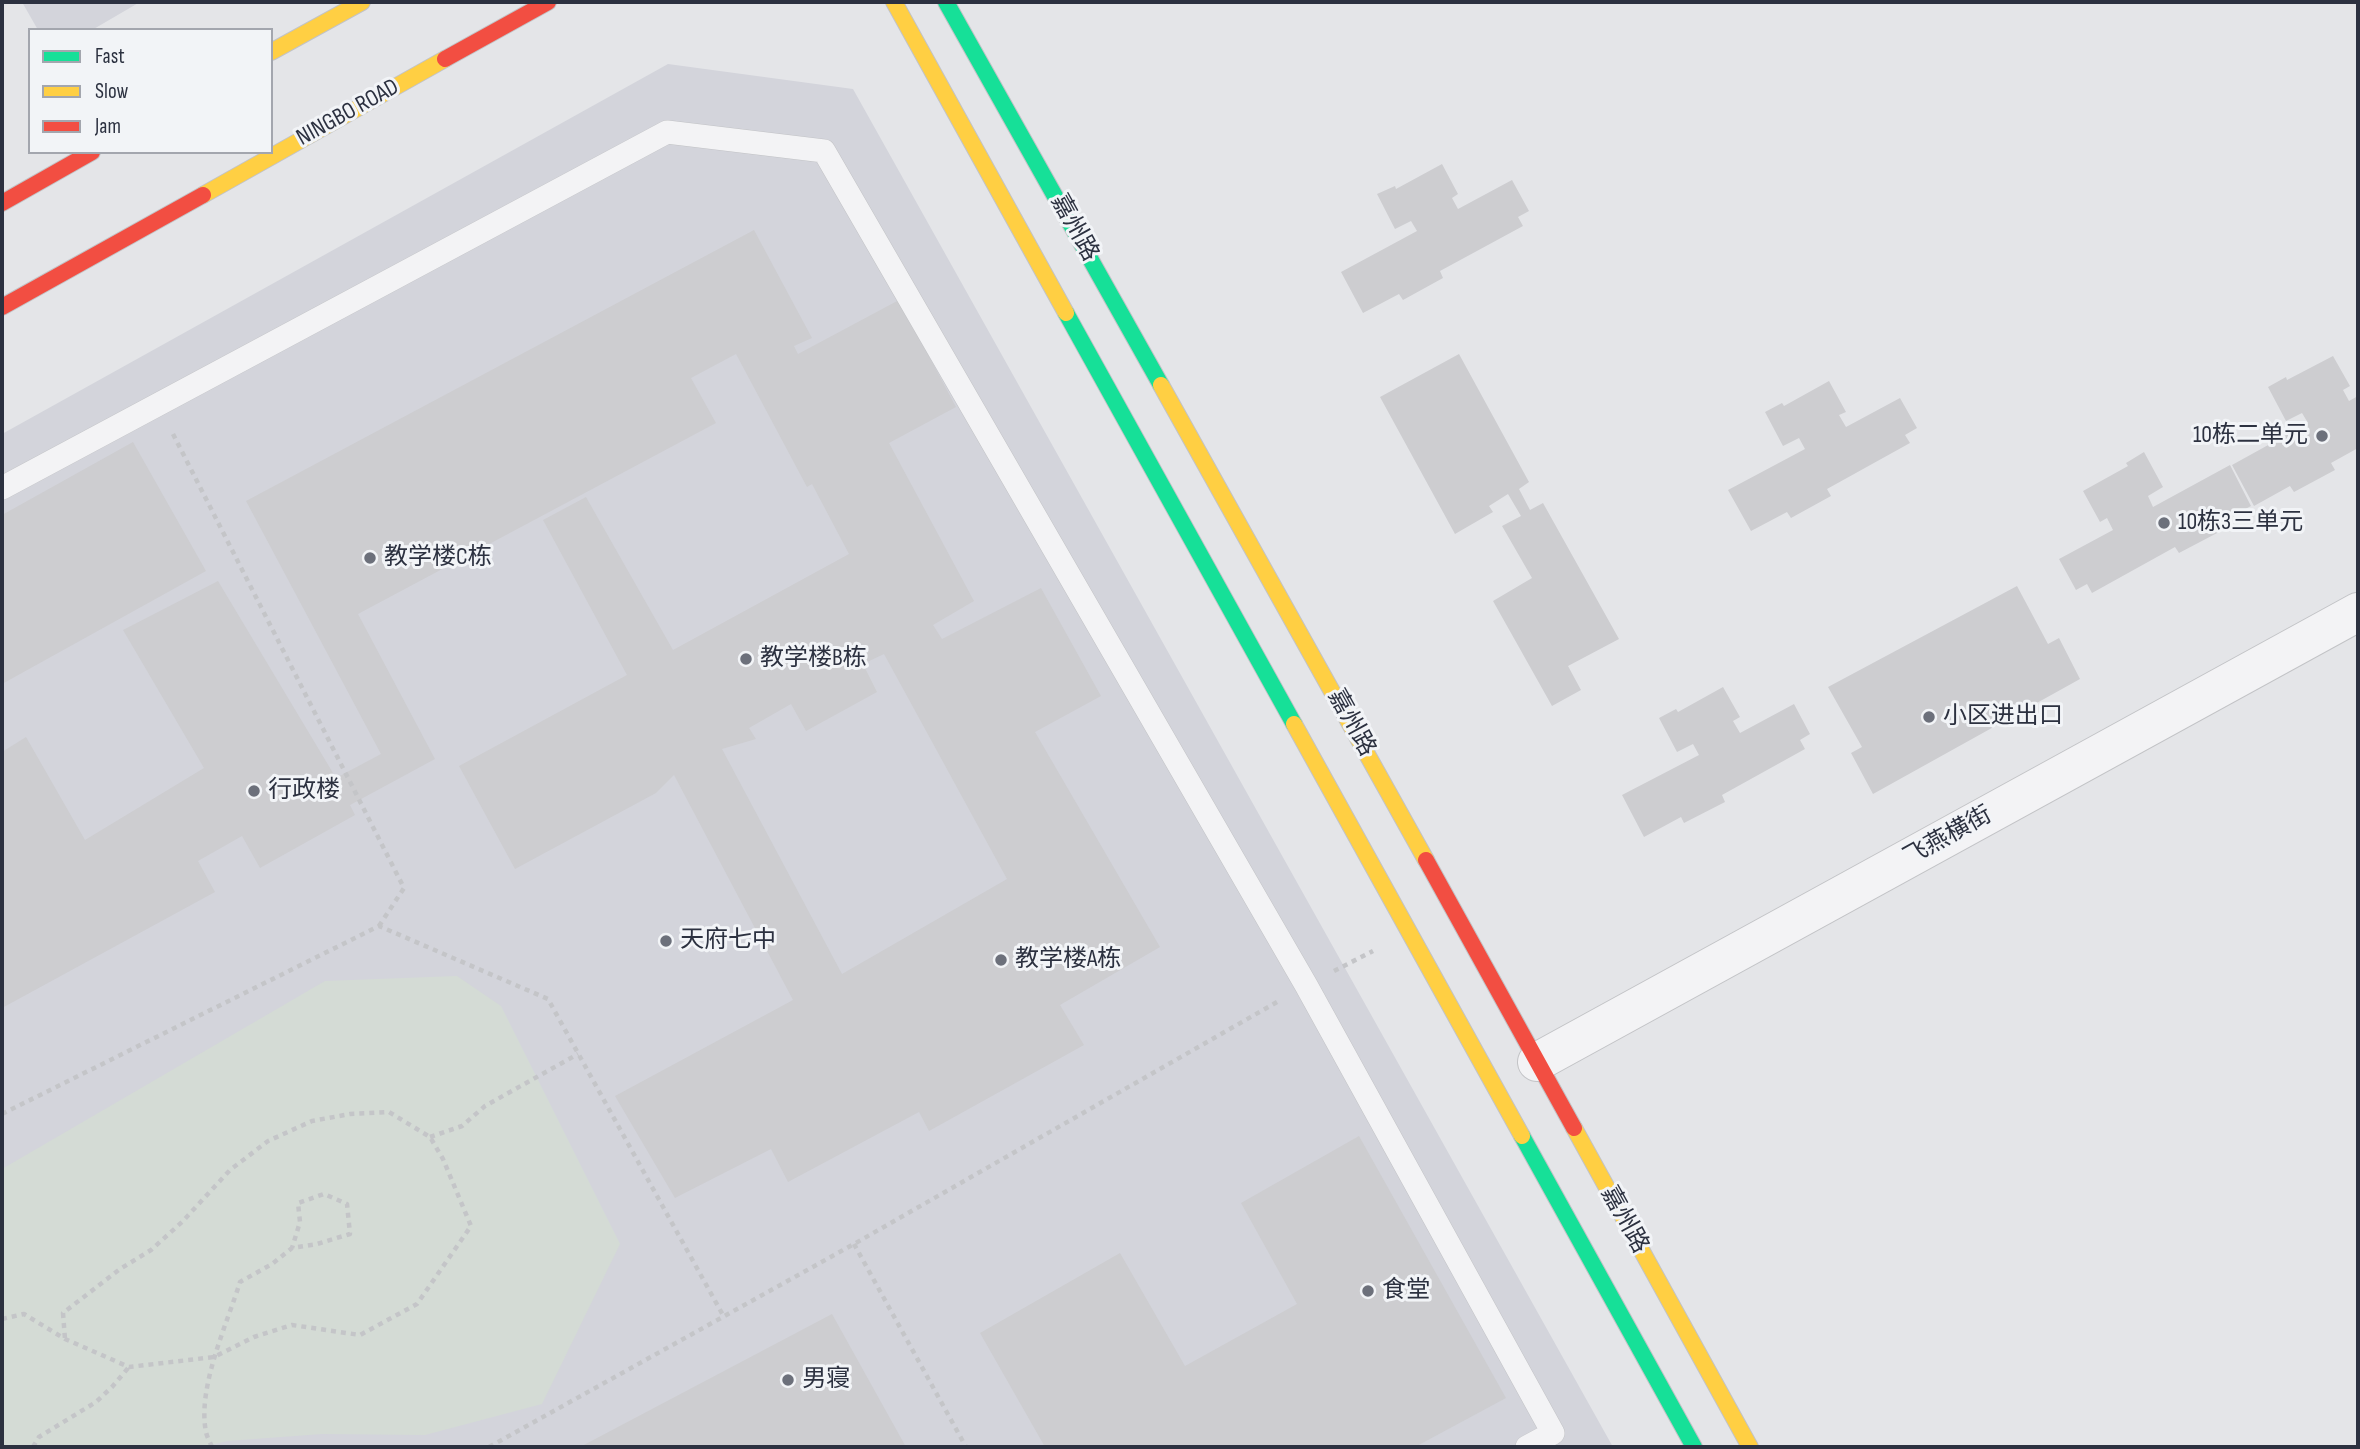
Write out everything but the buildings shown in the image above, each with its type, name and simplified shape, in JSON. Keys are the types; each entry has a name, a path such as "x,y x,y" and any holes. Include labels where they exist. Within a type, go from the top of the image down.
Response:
{"street":[{"path":"273,51 362,2"},
{"name":"NINGBO ROAD","path":"2,307 548,2"},
{"path":"894,2 1694,1447"},
{"name":"嘉州路","path":"947,2 1344,711 1750,1447"},
{"path":"2,202 88,154"},
{"name":"飞燕横街","path":"1538,1062 2358,612"}],"lane":[{"path":"2,488 667,132 824,151 1306,985 1553,1433 1527,1447"}],"path":[{"path":"2,1114 379,926 404,888 158,405"},
{"path":"379,926 548,999 724,1317"},
{"path":"489,1447 855,1244 1306,985 1409,933"},
{"path":"430,1137 462,1126 485,1106 578,1054"},
{"path":"2,1319 24,1314 65,1339 128,1367 214,1357 254,1336 292,1325 360,1335 417,1304 471,1226 443,1159 430,1137 389,1112 350,1114 312,1121 268,1141 230,1170 182,1222 151,1250 120,1269 64,1313 65,1339"},
{"path":"212,1447 206,1431 205,1394 214,1357 228,1324 240,1282 272,1264 292,1248 350,1234 347,1204 324,1194 298,1203 300,1222 292,1248"},
{"path":"855,1244 966,1447"},
{"path":"33,1447 39,1437 96,1402 128,1367"}],"shaded area":[{"path":"22,2 140,2 95,28 37,28"},
{"name":"天府七中","path":"668,64 853,89 1613,1447 2,1447 2,434"},
{"path":"457,976 501,1006 620,1244 542,1404 425,1435 322,1434 227,1441 204,1447 2,1447 2,1169 325,981"}],"traffic: fast":[{"path":"946,2 1161,385"},
{"path":"1066,313 1294,724"},
{"path":"1522,1136 1694,1447"}],"traffic: slow":[{"path":"273,51 362,2"},
{"path":"894,2 1066,313"},
{"path":"203,195 445,59"},
{"path":"1161,385 1426,860"},
{"path":"1294,724 1522,1136"},
{"path":"1574,1128 1750,1447"}],"traffic: jam":[{"path":"445,59 548,2"},
{"path":"2,203 88,154"},
{"path":"2,307 203,195"},
{"path":"1426,860 1574,1128"}],"place":[{"name":"10栋二单元","path":"2322,436"},
{"name":"10栋3三单元","path":"2164,523"},
{"name":"教学楼C栋","path":"370,558"},
{"name":"教学楼B栋","path":"746,659"},
{"name":"小区进出口","path":"1929,717"},
{"name":"行政楼","path":"254,791"},
{"name":"天府七中","path":"666,941"},
{"name":"教学楼A栋","path":"1001,960"},
{"name":"食堂","path":"1368,1291"},
{"name":"男寝","path":"788,1380"}]}
